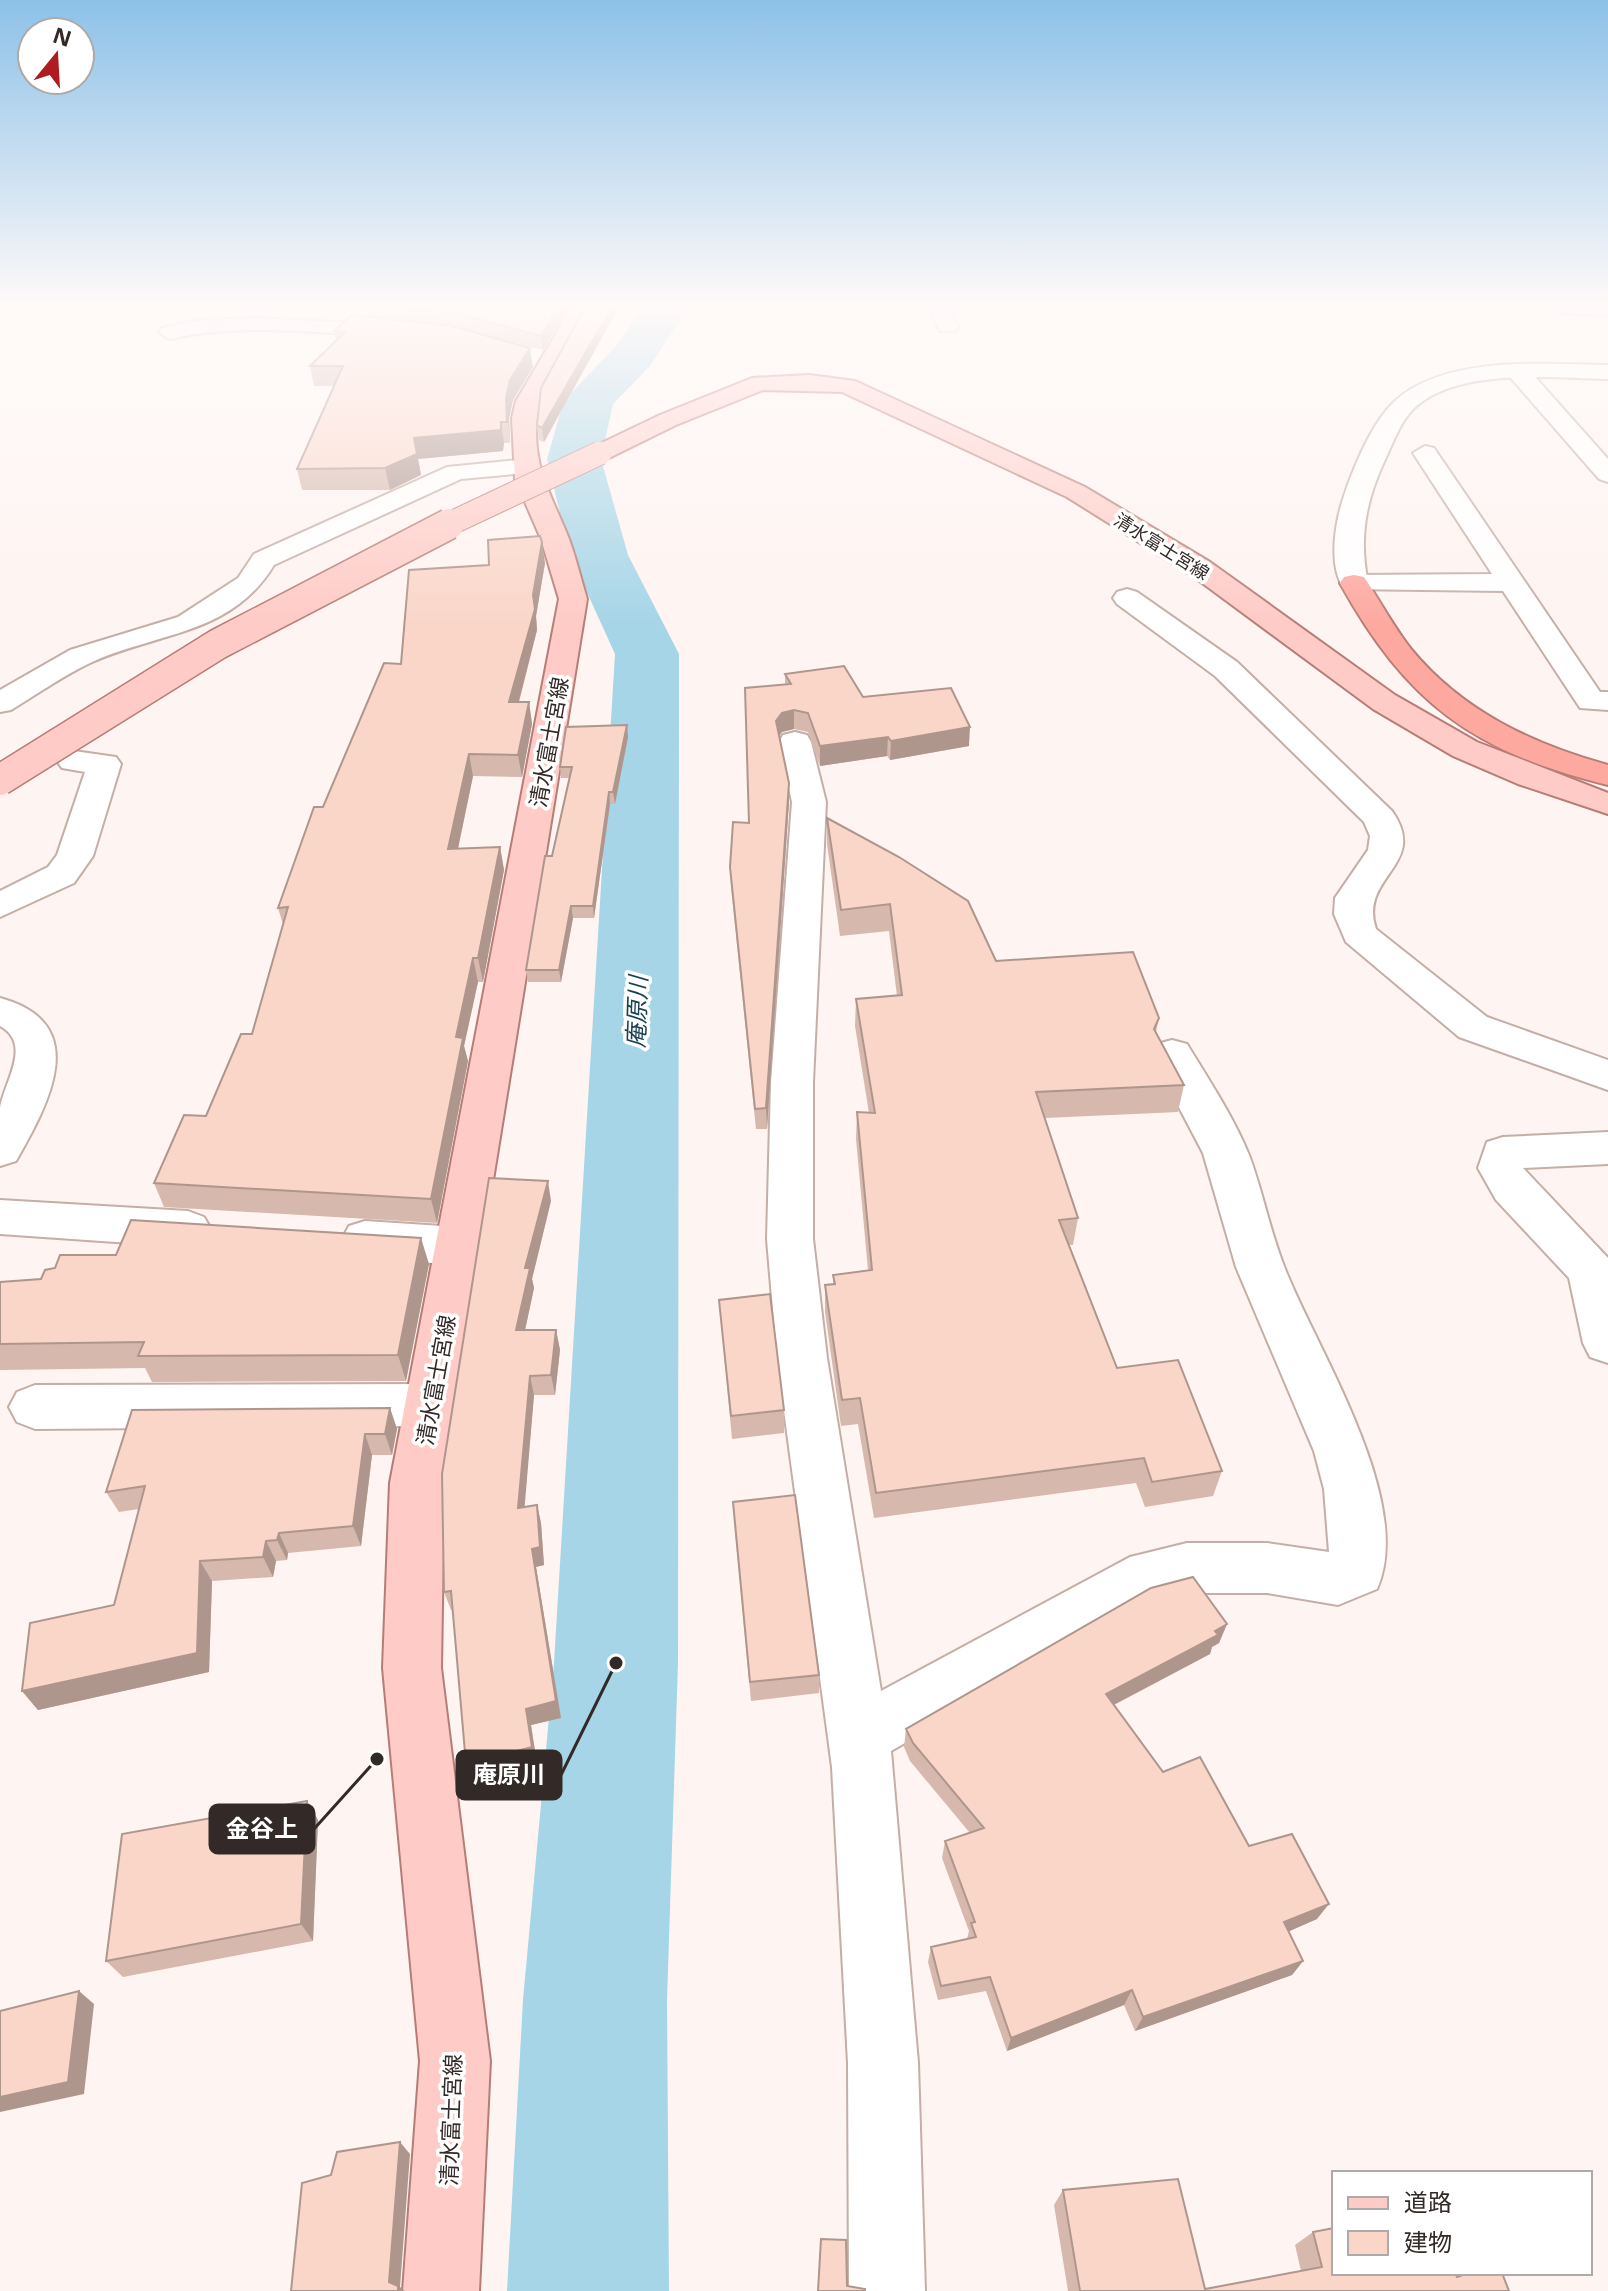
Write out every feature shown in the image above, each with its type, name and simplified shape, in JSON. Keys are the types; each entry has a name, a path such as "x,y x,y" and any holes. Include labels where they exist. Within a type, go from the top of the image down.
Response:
{"highway":[{"path":"1354,583 1389,622 1477,697 1543,733 1608,755"},
{"path":"1354,583 1369,612 1408,668 1459,714 1543,755 1608,775"}],"main road":[{"name":"清水富士宮線","path":"441,2291 455,2061 412,1668 417,1483 573,599 555,539 528,479 526,412"},
{"name":"清水富士宮線","path":"0,780 141,690 277,610 460,517 688,412"},
{"name":"清水富士宮線","path":"903,412 1076,492 1186,572 1384,702 1465,749 1530,777 1608,804"},
{"name":"清水富士宮線","path":"1186,572 1356,714 1435,762 1514,798 1608,830"}],"street":[{"path":"1399,412 1354,498 1347,544 1354,583 1508,582"},
{"path":"1553,412 1608,474"},
{"path":"1425,453 1508,582 1591,701 1608,701"},
{"path":"0,703 81,656 188,623 249,584 264,560 294,544 456,472 527,467"},
{"path":"1127,598 1226,669 1380,818 1389,833 1389,848 1382,862 1362,881 1353,901 1350,917 1359,934 1473,1027 1608,1076"},
{"path":"795,742 809,802 792,1082 790,1239 802,1358 859,1736 883,2063 887,2291"},
{"path":"0,906 61,875 75,856 104,764 74,761"},
{"path":"0,1011 25,1023 36,1043 35,1074 0,1150"},
{"path":"859,1736 1130,1583 1187,1568 1267,1568 1338,1579 1357,1571 1360,1545 1353,1485 1315,1385 1260,1268 1230,1164 1172,1054"},
{"path":"1608,1148 1503,1153 1500,1168 1512,1188 1591,1271 1608,1343"},
{"path":"0,1217 237,1232"},
{"path":"316,1236 458,1245"},
{"path":"35,1407 430,1405"}],"building":[{"path":"322,412 507,412 507,422 501,422 501,430 414,438 417,454 385,468 297,469"},
{"path":"538,412 551,412 542,428 537,425"},
{"path":"540,536 542,542 533,595 535,609 509,702 529,702 518,755 469,754 448,849 500,847 478,958 473,958 456,1037 463,1038 431,1199 154,1183 184,1115 206,1116 241,1034 252,1034 288,907 278,908 314,807 323,807 384,663 401,664 409,570 489,565 488,540"},
{"path":"844,666 863,697 951,688 970,727 891,741 888,737 820,746 808,713 794,710 782,713 776,721 789,783 766,1108 755,1109 730,867 733,822 749,823 745,688 791,684 785,674"},
{"path":"627,725 613,792 609,792 593,906 571,906 559,970 526,970 545,856 552,856 572,767 560,767 566,727"},
{"path":"827,818 899,857 968,901 996,961 1133,952 1159,1018 1154,1029 1184,1085 1036,1092 1078,1218 1059,1220 1117,1368 1178,1360 1222,1471 1152,1482 1144,1458 876,1493 860,1398 842,1400 825,1285 835,1284 833,1275 872,1270 857,1112 875,1113 856,999 902,995 890,904 841,910"},
{"path":"489,1178 548,1181 525,1268 530,1268 516,1330 556,1330 551,1375 530,1376 518,1508 537,1505 540,1547 532,1549 556,1701 526,1709 532,1747 466,1764 451,1591 444,1592 442,1474"},
{"path":"131,1220 421,1238 398,1355 138,1356 144,1342 0,1344 0,1282 41,1279 45,1270 55,1268 60,1255 116,1255"},
{"path":"770,1294 784,1410 731,1416 719,1300"},
{"path":"390,1408 385,1434 365,1434 353,1526 279,1533 277,1540 266,1541 263,1557 200,1561 197,1653 22,1691 30,1623 114,1605 145,1486 106,1492 132,1410"},
{"path":"795,1495 819,1675 750,1682 733,1502"},
{"path":"1193,1577 1227,1624 1215,1631 1218,1635 1106,1694 1163,1772 1200,1757 1249,1846 1292,1834 1329,1904 1284,1922 1303,1961 1143,2017 1132,1990 1011,2038 990,1977 941,1986 931,1947 976,1937 971,1923 975,1922 945,1841 984,1828 913,1743 906,1729 1151,1588"},
{"path":"307,1801 301,1924 106,1961 122,1834"},
{"path":"79,1991 68,2082 0,2097 0,2011"},
{"path":"400,2142 389,2282 398,2286 398,2291 291,2291 302,2183 331,2175 337,2152"},
{"path":"1178,2179 1205,2289 1322,2267 1313,2232 1332,2228 1332,2275 1503,2275 1509,2291 1080,2291 1063,2190"},
{"path":"821,2239 846,2240 847,2286 865,2291 818,2291"}],"waterway":[{"name":"庵原川","path":"586,412 574,459 599,555 647,654 616,1663 595,2000 588,2291"}],"place":[{"name":"庵原川","path":"616,1663"},
{"name":"金谷上","path":"377,1759"}]}
